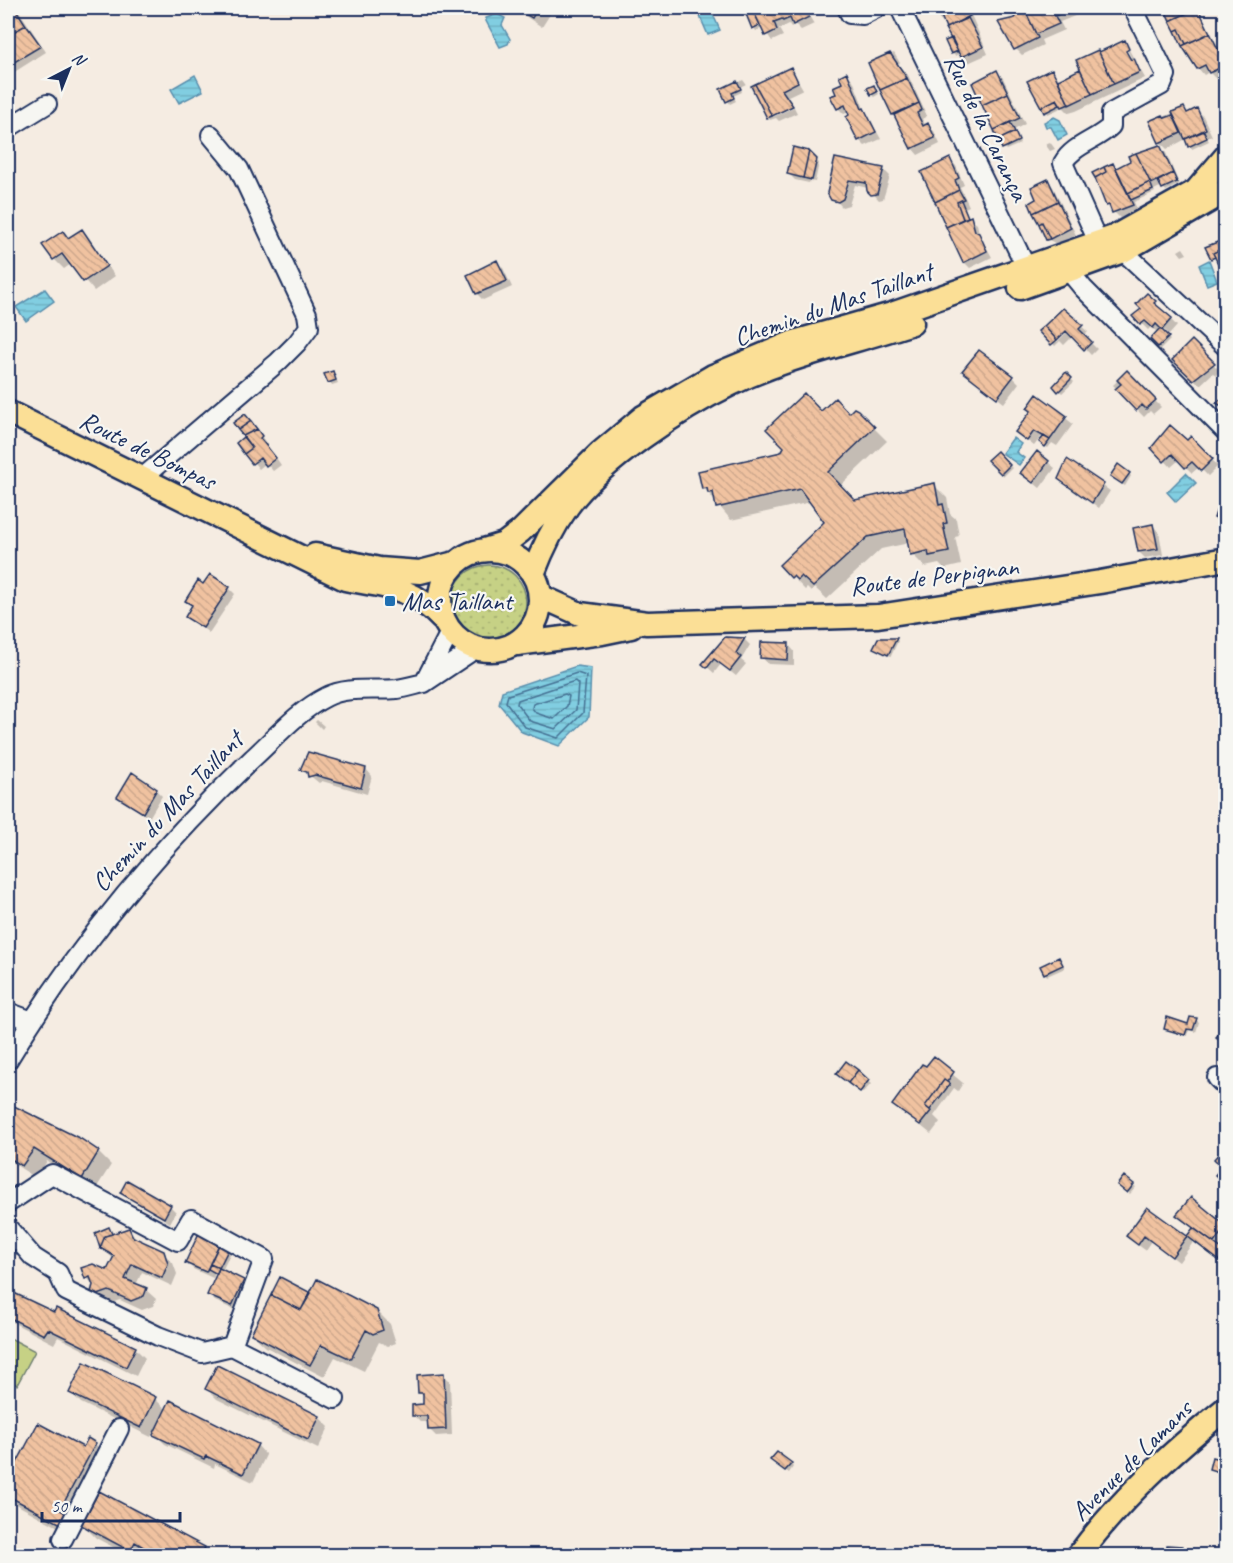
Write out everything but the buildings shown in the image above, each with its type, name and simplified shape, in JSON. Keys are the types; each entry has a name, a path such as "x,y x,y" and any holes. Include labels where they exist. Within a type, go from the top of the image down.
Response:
{"main road":[{"name":"Chemin du Mas Taillant","path":"484,550 504,544 521,531 600,453 643,417 713,376 794,342 892,314 1099,244 1196,191 1226,156"},
{"name":"Chemin du Mas Taillant","path":"533,574 542,550 570,504 602,472 647,436 693,405 732,384 790,361 1069,271 1123,251 1226,191"},
{"name":"Route de Bompas","path":"8,412 263,540"},
{"path":"263,540 303,552 379,569 420,572 455,563"},
{"path":"263,540 345,579 405,590 427,603 446,626 461,642 475,649 503,650 517,644 535,623 540,596 533,574 512,555 484,550 468,554 455,563 440,589 439,604 446,626"},
{"name":"Route de Perpignan","path":"540,596 580,614 647,623 878,616 1100,582 1226,559"},
{"name":"Route de Perpignan","path":"517,644 602,633 647,623"},
{"name":"Avenue de Lamans","path":"1086,1553 1125,1499 1226,1408"}],"street":[{"path":"847,8 850,14 863,15 877,8"},
{"name":"Rue de la Carança","path":"900,8 1027,269"},
{"name":"Rue de la Carança","path":"1099,244 1063,163 1068,154 1102,135 1111,126 1111,113 1162,85 1166,75 1133,8"},
{"path":"8,128 47,104"},
{"path":"142,478 278,362 309,327 307,314 239,169 211,135"},
{"path":"1123,251 1226,347"},
{"path":"1069,271 1083,288 1226,432"},
{"path":"424,684 446,626"},
{"path":"424,684 475,649"},
{"name":"Chemin du Mas Taillant","path":"8,1060 32,1021 115,906 229,781 308,708 327,696 354,690 399,689 424,684"},
{"path":"8,1012 32,1021"},
{"path":"8,1203 52,1174 178,1241 191,1219 264,1259 232,1346"},
{"path":"8,1228 33,1257 58,1273 66,1291 158,1336 202,1353 232,1346 335,1399"},
{"path":"63,1539 119,1429"}],"green space":[{"path":"489,565 510,571 520,581 526,602 520,623 510,633 489,639 468,633 458,623 452,602 458,581 468,571"},
{"path":"8,1337 35,1351 17,1385 8,1380"}],"water":[{"path":"710,8 720,30 708,35 698,12"},
{"path":"497,14 505,18 502,25 510,39 508,44 500,47 486,21 486,18"},
{"path":"195,75 203,91 179,103 171,89"},
{"path":"1054,117 1060,120 1067,135 1058,140 1051,127 1046,127 1044,122"},
{"path":"1209,260 1217,281 1207,285 1199,265"},
{"path":"45,289 54,301 26,321 16,307"},
{"path":"1013,438 1021,444 1016,452 1024,458 1019,465 1002,453"},
{"path":"1186,473 1196,483 1176,502 1167,492"},
{"path":"577,666 591,668 589,717 559,746 522,732 499,704 502,691"}],"place":[{"name":"Mas Taillant","path":"390,601"}]}
